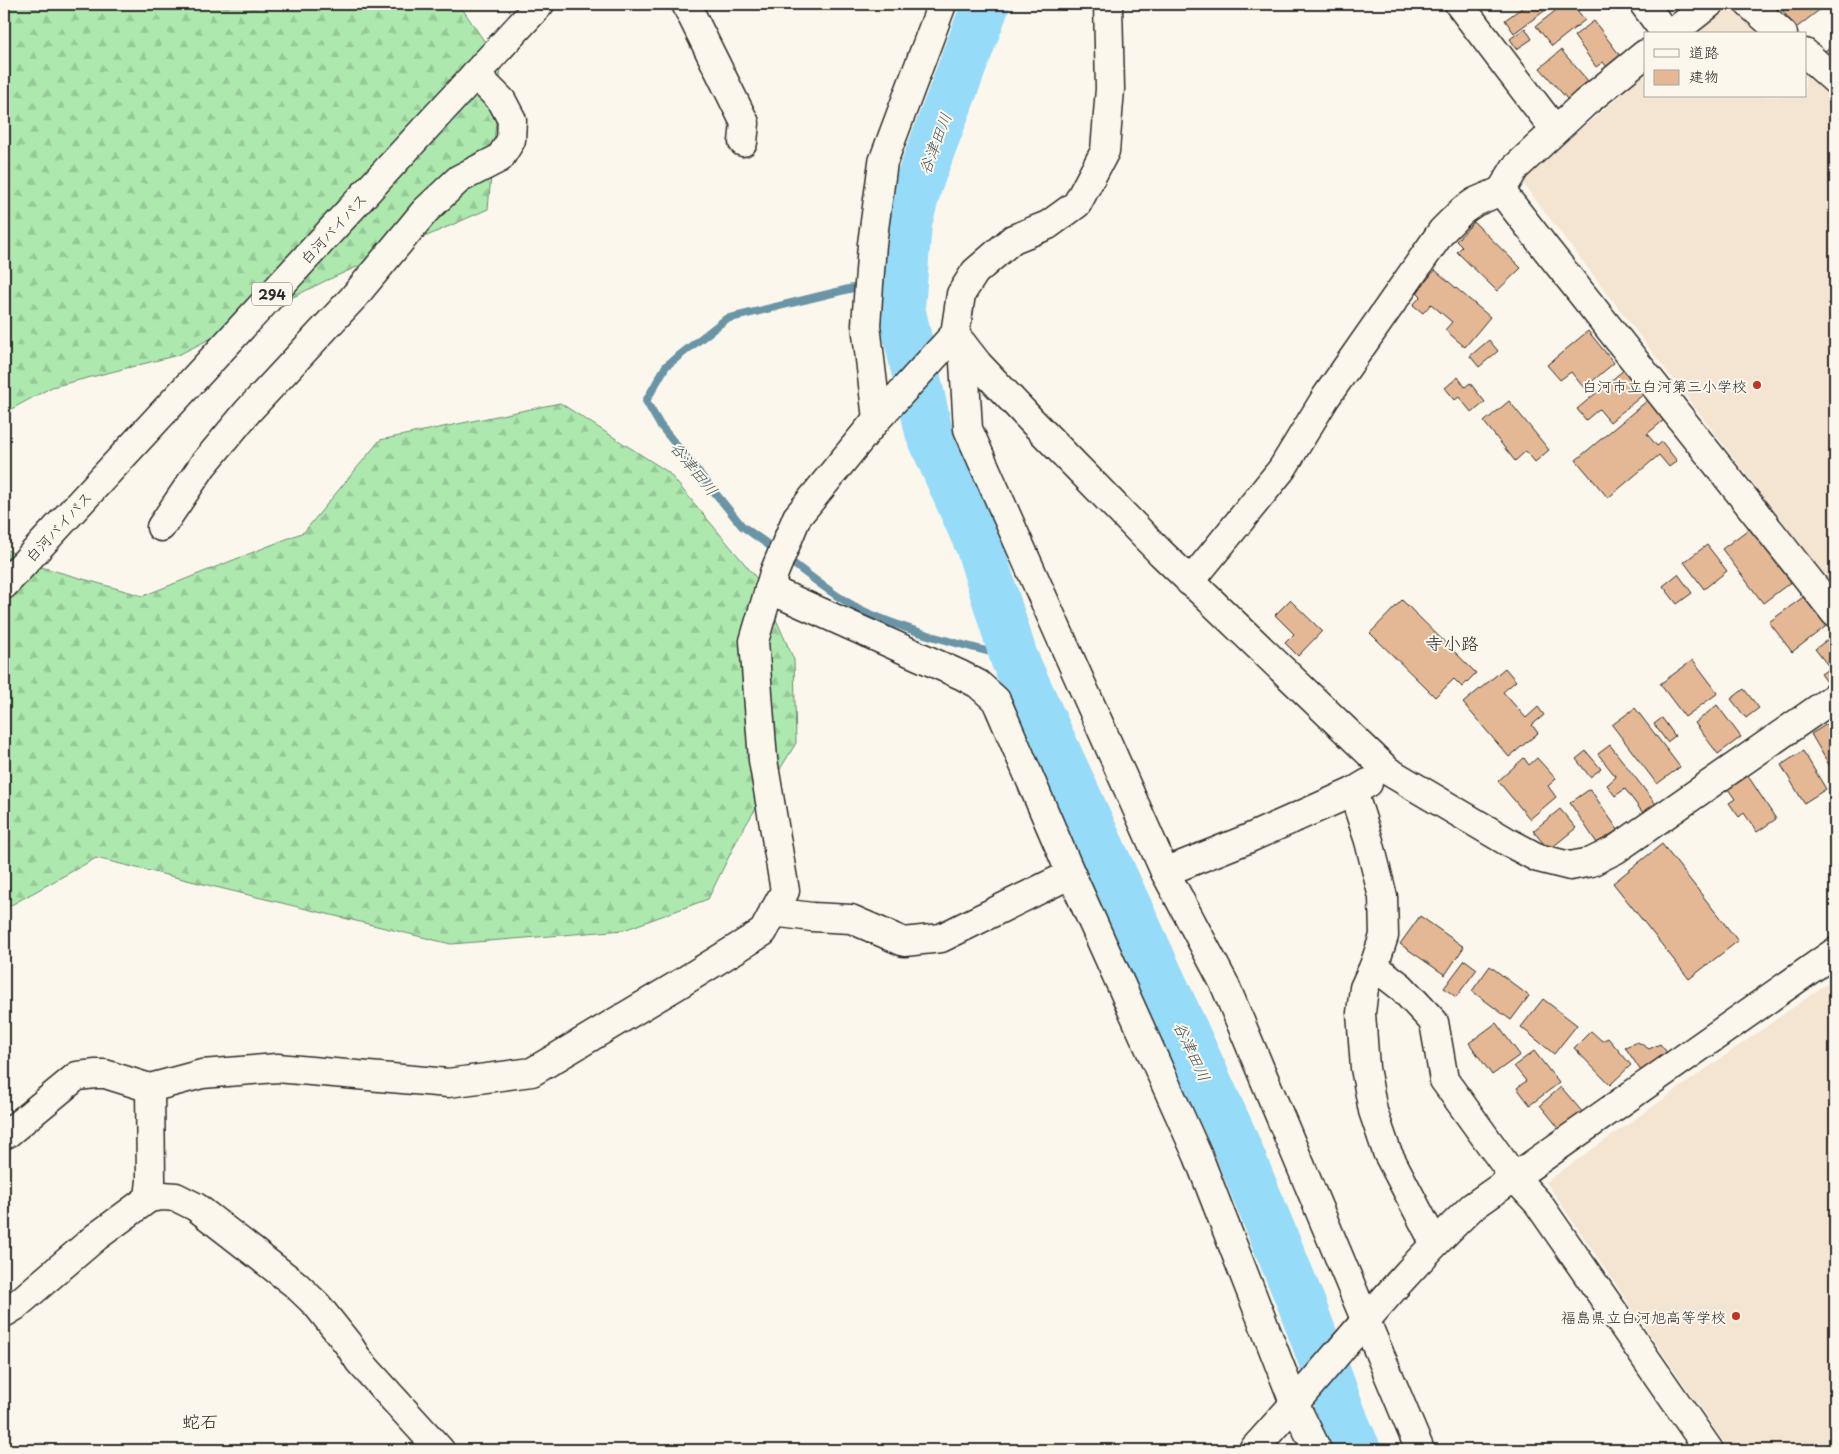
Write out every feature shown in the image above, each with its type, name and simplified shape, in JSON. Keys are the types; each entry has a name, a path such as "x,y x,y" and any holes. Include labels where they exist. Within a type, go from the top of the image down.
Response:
{"main road":[{"name":"白河バイパス","path":"4,585 540,4"},
{"path":"686,4 745,123 743,142"},
{"path":"877,419 866,325 872,244 883,162 942,4"},
{"path":"1108,4 1110,89 1105,151 1077,204 1048,225 1013,239 975,272 961,294 959,340 968,429 1165,872 1224,983 1357,1329 1420,1450"},
{"path":"1459,4 1555,130"},
{"path":"1644,4 1665,32"},
{"path":"1674,32 1709,4"},
{"path":"1749,4 1781,32"},
{"path":"1190,582 1282,469 1326,397 1442,232 1462,211 1475,202 1502,191 1515,168 1585,103 1644,55"},
{"path":"1806,55 1835,80"},
{"path":"161,527 203,465 248,410 353,298 425,211 459,179 500,158 511,140 512,120 502,101 475,74"},
{"path":"1502,191 1559,266 1835,613"},
{"path":"4,1135 77,1076 105,1074 150,1088 202,1074 277,1068 448,1082 532,1072 763,932 785,891 763,760 754,641 771,581 797,517 877,419 959,340"},
{"path":"959,340 978,364 1030,419 1190,582 1388,771 1538,858 1570,866 1592,862 1615,850 1835,697"},
{"path":"771,581 978,684 996,700 1071,874 1198,1156 1299,1399 1317,1450"},
{"path":"1165,872 1245,840 1352,792 1388,771"},
{"path":"1352,792 1369,841 1383,897 1384,936 1364,988 1360,1013 1365,1068 1373,1111 1388,1152 1434,1242"},
{"path":"773,912 812,918 851,919 904,942 941,938 1071,874"},
{"path":"1253,1450 1434,1242 1472,1207 1835,952"},
{"path":"1374,966 1401,987 1434,1022 1444,1080 1514,1178 1538,1203 1709,1450"},
{"path":"149,1198 151,1180 150,1088"},
{"path":"4,1313 14,1307 96,1237 149,1198 163,1196 176,1198 196,1207 294,1284 317,1305 359,1361 440,1450"}],"shaded area":[{"path":"1727,4 1759,32 1694,32"},
{"name":"白河市立白河第三小学校","path":"1806,74 1835,99 1835,590 1521,181 1644,75 1644,98 1806,98"},
{"name":"福島県立白河旭高等学校","path":"1835,978 1835,1450 1729,1450 1546,1182"}],"green space":[{"path":"4,4 459,4 501,66 488,209 325,281 178,355 52,387 4,413"},
{"path":"560,403 668,472 759,581 794,660 796,743 739,836 708,899 624,930 451,944 96,858 4,909 4,548 34,565 143,596 304,532 380,440"}],"building":[{"path":"1521,4 1554,4 1514,33 1505,20 1523,7"},
{"path":"1564,4 1572,4 1585,20 1552,46 1536,26"},
{"path":"1782,4 1827,4 1796,28 1779,6"},
{"path":"1594,21 1621,57 1607,67 1603,62 1596,67 1574,36"},
{"path":"1525,28 1532,39 1517,49 1510,39"},
{"path":"1835,43 1835,67 1821,54"},
{"path":"1561,50 1589,82 1568,100 1540,68"},
{"path":"1474,222 1521,268 1497,291 1457,252 1462,247 1456,241"},
{"path":"1435,270 1490,317 1465,347 1445,330 1452,322 1431,304 1423,313 1413,305 1421,296 1417,292"},
{"path":"1588,331 1614,363 1584,388 1571,372 1560,380 1547,365"},
{"path":"1489,340 1498,351 1479,367 1470,356"},
{"path":"1625,369 1645,393 1610,422 1599,409 1586,420 1577,409"},
{"path":"1458,377 1465,387 1470,383 1485,402 1472,413 1459,397 1455,400 1445,388"},
{"path":"1648,400 1664,420 1647,434 1657,446 1662,442 1677,461 1669,467 1659,455 1608,498 1576,460"},
{"path":"1509,401 1549,450 1535,462 1526,451 1515,461 1484,422"},
{"path":"1750,528 1791,582 1763,603 1722,549"},
{"path":"1707,545 1727,571 1704,589 1684,562"},
{"path":"1678,574 1692,593 1677,604 1663,586"},
{"path":"1806,595 1829,624 1792,652 1769,622"},
{"path":"1290,600 1322,631 1298,656 1285,643 1294,634 1275,615"},
{"path":"1402,600 1476,673 1462,687 1454,679 1435,697 1370,633"},
{"path":"1831,637 1835,642 1835,688 1833,690 1821,674 1830,668 1815,649"},
{"path":"1693,660 1718,693 1685,717 1660,684"},
{"path":"1505,668 1516,681 1503,692 1526,718 1538,707 1544,715 1532,725 1538,733 1509,757 1463,703"},
{"path":"1744,689 1759,708 1746,718 1731,699"},
{"path":"1717,705 1741,737 1718,754 1695,723"},
{"path":"1635,708 1680,767 1657,784 1612,725"},
{"path":"1662,718 1675,736 1667,742 1654,724"},
{"path":"1835,719 1835,775 1811,734"},
{"path":"1610,745 1659,808 1646,817 1625,789 1615,796 1607,785 1616,777 1598,754"},
{"path":"1586,751 1601,769 1590,777 1576,759"},
{"path":"1803,751 1826,789 1804,803 1781,765"},
{"path":"1524,758 1529,765 1537,758 1556,779 1548,786 1556,797 1530,819 1498,781"},
{"path":"1748,776 1776,819 1757,832 1744,813 1739,817 1729,803 1735,799 1728,789"},
{"path":"1590,789 1618,830 1597,843 1570,803"},
{"path":"1560,809 1576,828 1549,850 1533,831"},
{"path":"1662,844 1738,941 1689,979 1613,883"},
{"path":"1420,916 1464,947 1445,975 1400,944"},
{"path":"1465,960 1477,969 1456,997 1444,988"},
{"path":"1490,966 1529,996 1511,1020 1472,991"},
{"path":"1543,999 1577,1025 1554,1054 1521,1027"},
{"path":"1496,1023 1520,1055 1492,1075 1469,1043"},
{"path":"1591,1031 1602,1041 1608,1038 1631,1065 1610,1085 1574,1048"},
{"path":"1638,1042 1649,1049 1660,1044 1670,1056 1643,1074 1625,1047"},
{"path":"1534,1051 1559,1083 1530,1105 1517,1088 1526,1081 1514,1066"},
{"path":"1561,1087 1584,1114 1562,1132 1540,1105"}],"waterway":[{"name":"谷津田川","path":"986,4 919,182 908,223 901,308 929,432 979,545 1014,658 1233,1137 1302,1305 1357,1450"},
{"name":"谷津田川","path":"777,551 742,526 660,425 646,401 666,366 726,319 853,288 902,286"},
{"name":"谷津田川","path":"786,558 818,582 863,611 926,634 1014,658"}],"place":[{"name":"白河市立白河第三小学校","path":"1757,385"},
{"name":"福島県立白河旭高等学校","path":"1736,1316"}],"district":[{"name":"寺小路","path":"1452,642"},
{"name":"蛇石","path":"200,1420"}]}
